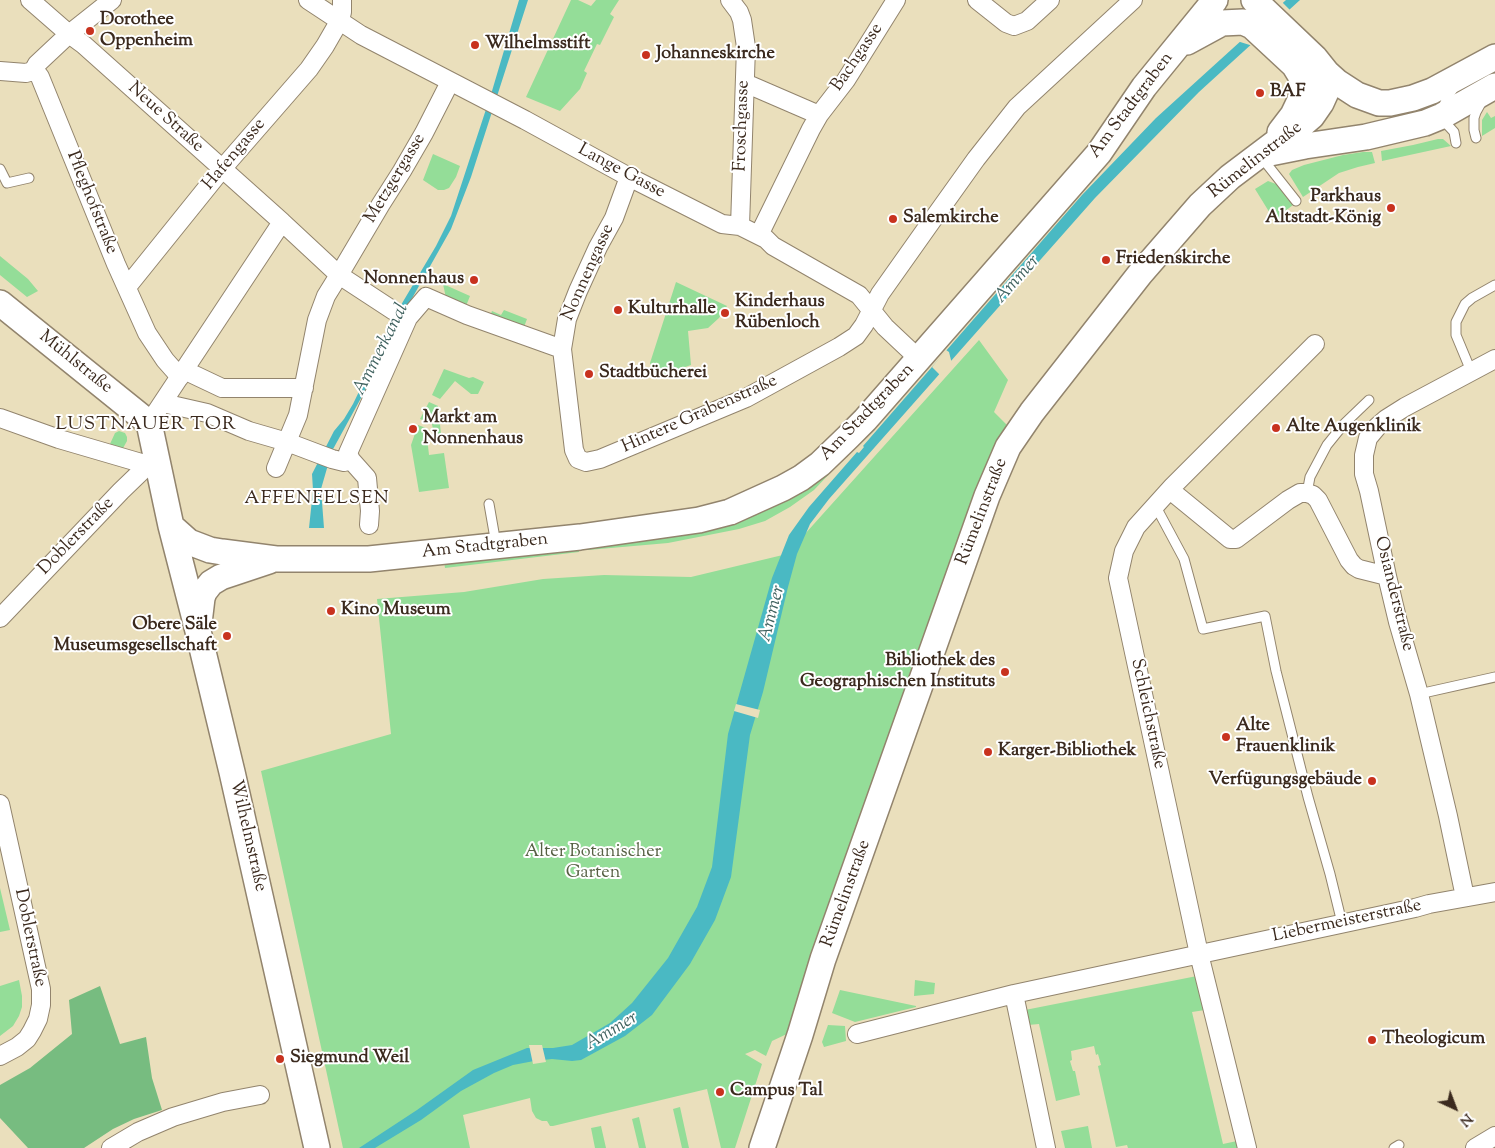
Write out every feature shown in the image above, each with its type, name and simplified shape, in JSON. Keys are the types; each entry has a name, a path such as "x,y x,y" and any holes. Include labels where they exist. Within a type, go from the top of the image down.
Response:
{"main road":[{"path":"1254,0 1315,58 1337,82 1357,95 1379,103 1390,103 1413,98 1432,91 1495,57"},
{"name":"Am Stadtgraben","path":"171,526 189,542 210,550 276,559 369,559 580,537 699,520 730,512 766,496 801,478 836,450 865,420 1098,153 1144,88 1213,2"},
{"path":"1176,48 1222,23 1243,22 1252,26 1294,65 1302,78 1304,86 1302,94 1293,115 1260,155"},
{"path":"1294,65 1318,69 1327,73"},
{"name":"Rümelinstraße","path":"763,1141 794,1052 823,959 987,496 1008,447 1032,412 1134,282 1200,205 1230,177 1312,116 1322,103 1326,92 1327,73"},
{"path":"1260,155 1366,137 1411,127 1442,116 1495,87"},
{"name":"Mühlstraße","path":"0,303 156,413"},
{"name":"Wilhelmstraße","path":"156,413 153,463 198,632 269,928 318,1148"},
{"name":"Am Stadtgraben","path":"198,632 202,598 204,592 212,583 221,577 276,559"}],"street":[{"name":"Neue Straße","path":"30,0 84,45 339,275"},
{"path":"0,71 26,73 33,71 37,64 69,34 112,0"},
{"name":"Lange Gasse","path":"308,0 361,35 550,134 628,178 722,224 740,226 766,239 773,246 855,292 885,327 919,358"},
{"path":"340,20 342,0"},
{"name":"Froschgasse","path":"730,0 739,12 746,47 740,226"},
{"name":"Bachgasse","path":"759,235 819,115 846,80 896,0"},
{"path":"977,0 1006,23 1014,26 1027,21 1050,0"},
{"name":"Hintere Grabenstraße","path":"578,459 586,462 600,459 746,398 839,348 856,336 871,310 930,222 1017,107 1133,0"},
{"name":"Hafengasse","path":"127,287 222,169 305,74 325,46 340,20"},
{"name":"Pfleghofstraße","path":"33,71 40,77 68,161 147,333 165,360 182,373"},
{"name":"Metzgergasse","path":"276,468 298,415 317,320 326,296 424,134 450,82"},
{"path":"745,83 819,115"},
{"name":"Nonnengasse","path":"578,459 574,450 562,349 567,319 598,247 614,218 628,178"},
{"path":"156,413 282,222"},
{"path":"339,275 394,311"},
{"path":"369,525 370,511 367,478 351,460 348,453 408,318 426,297 467,315 562,349"},
{"name":"Schleichstraße","path":"1198,954 1118,578 1121,560 1127,543 1136,527 1155,505 1315,344"},
{"name":"Osianderstraße","path":"1465,897 1419,694 1387,576 1364,474 1364,455 1368,438 1386,419 1495,359"},
{"path":"182,373 222,388 304,388"},
{"path":"156,413 207,413 249,431 287,442 324,456 344,462 351,460"},
{"path":"0,418 59,440 153,463"},
{"name":"Doblerstraße","path":"0,618 98,515 153,463"},
{"path":"1170,490 1230,539 1236,538 1300,493 1313,495 1318,500 1349,560 1354,566 1387,576"},
{"name":"Doblerstraße","path":"0,804 41,989 38,1019 32,1031 18,1047 0,1056"},
{"name":"Liebermeisterstraße","path":"857,1034 1014,994 1495,892"},
{"path":"1198,954 1247,1148"},
{"path":"1014,994 1046,1148"},
{"path":"111,1148 138,1132 173,1117 223,1102 260,1095"},
{"path":"1474,1148 1495,1136"}],"lane":[{"path":"1456,143 1454,132 1446,124 1442,116 1442,108 1446,98 1472,69"},
{"path":"1476,138 1473,123 1476,112 1483,100 1495,87"},
{"path":"1260,155 1296,202"},
{"path":"0,169 7,183 29,178"},
{"path":"1471,371 1456,335 1456,322 1465,304 1495,285"},
{"path":"1307,493 1310,477 1327,445 1344,424 1369,400"},
{"path":"489,504 496,546"},
{"path":"1155,505 1184,559 1203,629 1265,616 1280,689 1342,923"},
{"path":"1419,694 1495,677"}],"green space":[{"path":"571,0 578,0 591,6 596,0 619,0 610,14 614,17 600,45 597,44 584,71 587,73 580,89 560,111 526,97"},
{"path":"1487,112 1491,118 1495,116 1495,128 1482,136 1482,120"},
{"path":"1443,139 1451,146 1382,161 1381,151"},
{"path":"1363,152 1372,152 1375,163 1339,173 1303,197 1289,174 1292,170 1304,165"},
{"path":"433,154 460,166 449,188 444,190 438,190 423,180"},
{"path":"1268,181 1276,184 1293,205 1280,215 1282,219 1276,223 1255,189"},
{"path":"0,256 28,279 38,291 27,297 0,275"},
{"path":"676,282 727,306 719,318 708,328 688,331 691,365 656,377 650,363"},
{"path":"443,284 470,296 466,306 446,298"},
{"path":"504,310 527,319 524,327 490,316 492,311 501,315"},
{"name":"Alter Botanischer Garten","path":"979,340 1008,380 994,412 1009,427 789,1033 772,1041 766,1056 755,1050 745,1054 762,1064 735,1148 721,1148 707,1089 553,1126 550,1126 547,1121 536,1118 532,1111 530,1098 463,1115 470,1148 343,1148 261,771 391,734 377,599 464,592 543,579 604,575 691,577 787,554"},
{"path":"444,369 484,382 478,394 471,394 455,381 440,399 432,395"},
{"path":"429,402 438,406 441,434 434,435 432,424 420,419"},
{"path":"418,425 426,428 429,455 444,453 449,488 419,492 411,445"},
{"path":"119,431 125,433 127,441 122,450 110,449 115,433"},
{"path":"833,468 814,490 790,507 765,521 739,529 668,543 588,550 588,543 728,523 758,514 784,502"},
{"path":"578,545 579,552 445,568 444,561"},
{"path":"0,888 10,930 0,932"},
{"path":"1197,976 1205,1010 1192,1012 1223,1144 1237,1141 1238,1148 1128,1148 1127,1145 1116,1147 1098,1066 1101,1065 1094,1046 1071,1051 1072,1060 1070,1061 1073,1071 1075,1071 1080,1095 1056,1101 1039,1024 1028,1025 1025,1010"},
{"path":"19,980 22,1007 19,1016 13,1026 0,1036 0,986"},
{"path":"915,980 935,983 934,994 914,996"},
{"path":"100,986 120,1044 146,1037 152,1078 162,1110 134,1119 113,1129 84,1148 28,1148 0,1118 0,1085 30,1068 72,1034 69,1000"},
{"path":"840,990 916,1007 855,1022 832,1013"},
{"path":"828,1025 845,1026 846,1041 824,1047 822,1042"},
{"path":"680,1107 689,1148 682,1148 673,1109"},
{"path":"639,1117 646,1148 639,1148 632,1119"},
{"path":"601,1126 606,1148 595,1148 591,1128"},
{"path":"1088,1126 1092,1148 1065,1148 1061,1131"}],"water":[{"name":"Ammerkanal","path":"519,0 528,0 471,177 451,229 392,334 372,378 332,451 321,489 324,528 309,528 313,490 312,474 334,431 353,404 401,305 436,246 451,216 492,91"},
{"name":"Ammer","path":"1286,0 1300,0 1199,92 1095,198 829,499 810,524 797,554 763,692 750,735 731,877 715,920 690,964 652,1015 625,1036 581,1060 552,1059 534,1061 513,1065 494,1073 461,1091 421,1120 375,1148 359,1148 473,1070 527,1048 553,1048 572,1045 610,1023 632,1003 668,958 697,907 712,867 728,734 772,578 789,535 809,507 857,452 859,453 863,446 1082,195 1156,118"}],"pier":[{"path":"1281,1 1291,11 1253,46 1237,41"},
{"path":"946,350 949,352 952,364 940,377 932,367"},
{"path":"736,704 760,710 758,718 734,711"},
{"path":"529,1045 542,1045 546,1062 533,1064"}],"place":[{"name":"Dorothee Oppenheim","path":"90,31"},
{"name":"Wilhelmsstift","path":"475,45"},
{"name":"Johanneskirche","path":"646,55"},
{"name":"BAF","path":"1260,93"},
{"name":"Parkhaus Altstadt-König","path":"1391,208"},
{"name":"Salemkirche","path":"893,219"},
{"name":"Friedenskirche","path":"1106,260"},
{"name":"Nonnenhaus","path":"474,280"},
{"name":"Kulturhalle","path":"618,310"},
{"name":"Kinderhaus Rübenloch","path":"725,313"},
{"name":"Stadtbücherei","path":"589,374"},
{"name":"Alte Augenklinik","path":"1276,428"},
{"name":"Markt am Nonnenhaus","path":"413,429"},
{"name":"Kino Museum","path":"331,611"},
{"name":"Obere Säle Museumsgesellschaft","path":"227,636"},
{"name":"Bibliothek des Geographischen Instituts","path":"1005,672"},
{"name":"Alte Frauenklinik","path":"1226,737"},
{"name":"Karger-Bibliothek","path":"988,752"},
{"name":"Verfügungsgebäude","path":"1372,781"},
{"name":"Theologicum","path":"1372,1040"},
{"name":"Siegmund Weil","path":"280,1059"},
{"name":"Campus Tal","path":"720,1092"}],"district":[{"name":"LUSTNAUER TOR","path":"146,426"},
{"name":"AFFENFELSEN","path":"317,500"}]}
